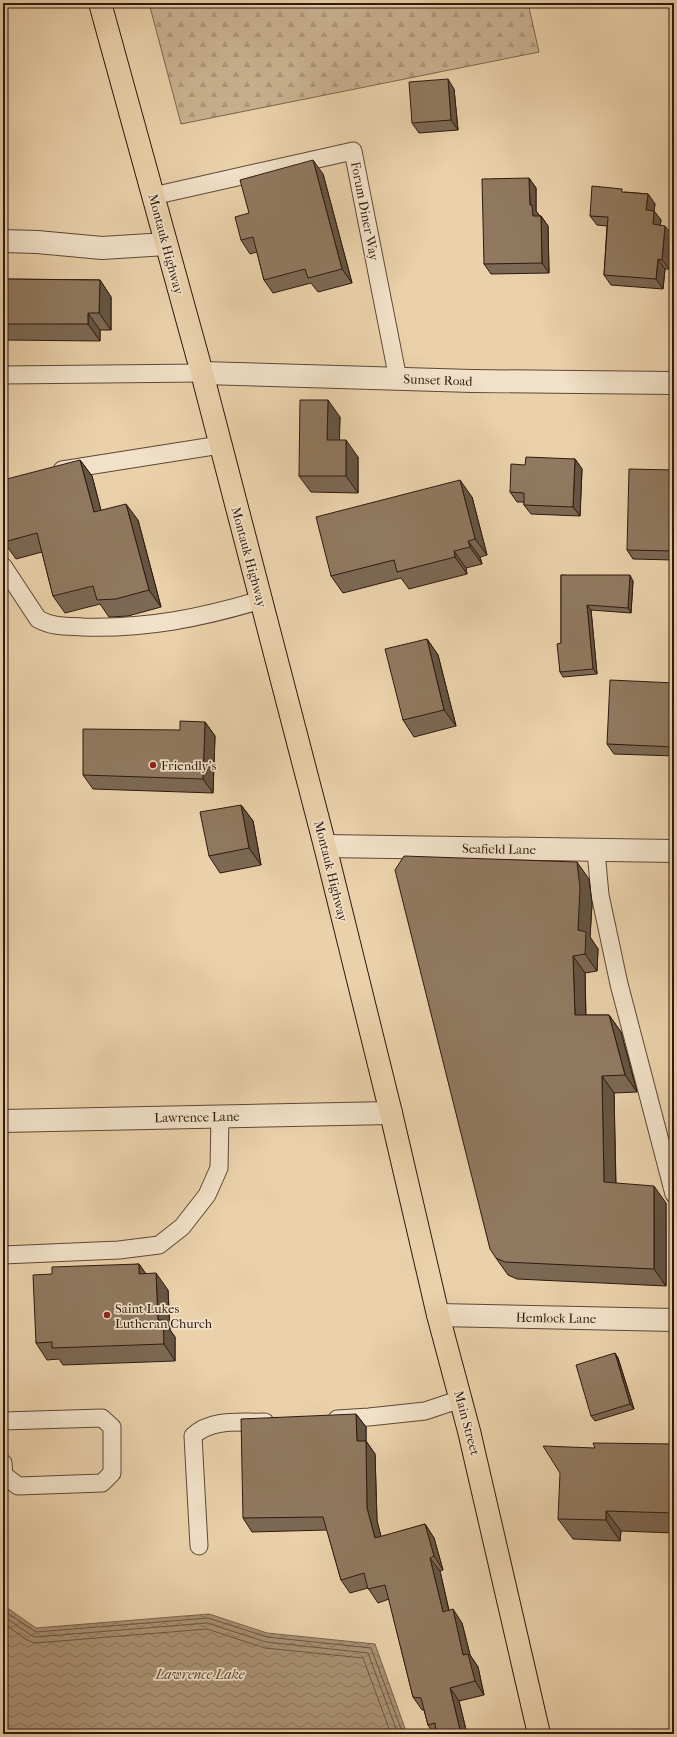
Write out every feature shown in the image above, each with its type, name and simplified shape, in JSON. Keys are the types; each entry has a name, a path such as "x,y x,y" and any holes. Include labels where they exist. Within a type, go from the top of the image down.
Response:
{"main road":[{"name":"Montauk Highway","path":"100,3 202,372 391,1113"},
{"name":"Main Street","path":"391,1113 438,1315 469,1430 539,1734"}],"street":[{"path":"3,241 102,248 166,244"},
{"name":"Sunset Road","path":"202,372 398,379 674,383"},
{"name":"Seafield Lane","path":"324,846 674,852"},
{"name":"Lawrence Lane","path":"3,1121 391,1113"},
{"name":"Hemlock Lane","path":"438,1315 674,1320"}],"lane":[{"name":"Forum Diner Way","path":"153,196 353,151 398,379"},
{"path":"3,374 202,372"},
{"path":"48,472 220,445"},
{"path":"3,566 38,619 46,624 59,626 112,628 182,620 219,612 261,600"},
{"path":"596,851 600,895 618,977 674,1194"},
{"path":"3,1255 119,1250 159,1245 182,1227 207,1195 220,1168 220,1116"},
{"path":"322,1419 369,1417 425,1411 461,1399"},
{"path":"3,1421 102,1418 112,1427 112,1473 102,1482 18,1486 4,1475 3,1463"},
{"path":"199,1546 193,1436 201,1428 214,1424 283,1421"}],"green space":[{"path":"149,3 528,3 539,52 181,124"}],"water":[{"name":"Lawrence Lake","path":"3,1605 36,1628 209,1614 267,1633 375,1644 407,1734 3,1734"}],"building":[{"path":"448,79 451,120 412,123 409,82"},
{"path":"313,160 342,269 308,278 305,269 264,280 253,237 241,240 235,217 249,213 240,180"},
{"path":"529,178 530,205 532,205 533,216 541,216 542,263 484,264 482,179"},
{"path":"592,186 622,189 622,192 648,194 646,210 654,211 653,224 665,226 662,260 658,259 656,279 604,275 608,217 590,216"},
{"path":"3,279 100,280 99,313 88,313 88,324 3,324"},
{"path":"300,400 328,400 327,440 346,440 346,476 299,476"},
{"path":"526,457 575,459 573,507 524,505 524,493 510,492 511,464 525,465"},
{"path":"80,460 94,512 126,504 149,590 116,599 97,600 93,586 53,596 37,533 4,542 3,480"},
{"path":"629,469 674,470 674,551 627,550"},
{"path":"460,480 475,539 468,541 470,547 454,551 455,557 397,572 394,560 331,576 316,517"},
{"path":"561,575 630,575 628,608 587,605 593,669 560,672 557,644 561,643"},
{"path":"427,639 444,710 403,720 385,649"},
{"path":"610,680 674,683 674,747 607,744"},
{"name":"Friendly's","path":"180,721 205,722 203,779 83,775 83,729 180,730"},
{"path":"241,805 249,848 209,856 200,812"},
{"path":"404,856 577,862 580,888 578,930 586,932 585,954 573,956 575,1015 609,1015 625,1075 602,1076 604,1182 654,1186 654,1269 505,1262 496,1258 490,1249 395,870"},
{"name":"Saint Lukes Lutheran Church","path":"139,1264 139,1274 156,1273 158,1320 163,1320 164,1344 52,1348 52,1342 36,1343 33,1275 52,1274 52,1267"},
{"path":"615,1353 630,1404 591,1416 576,1365"},
{"path":"356,1414 357,1441 366,1441 367,1508 375,1538 425,1524 434,1556 430,1558 443,1612 453,1609 463,1655 468,1654 475,1681 450,1688 461,1734 436,1734 435,1723 428,1725 421,1698 413,1697 385,1585 368,1589 364,1573 341,1580 323,1517 243,1518 241,1419"},
{"path":"593,1443 673,1444 674,1513 606,1511 606,1520 558,1519 560,1473 543,1446 595,1448"}],"place":[{"name":"Friendly's","path":"153,765"},
{"name":"Saint Lukes Lutheran Church","path":"107,1315"}]}
